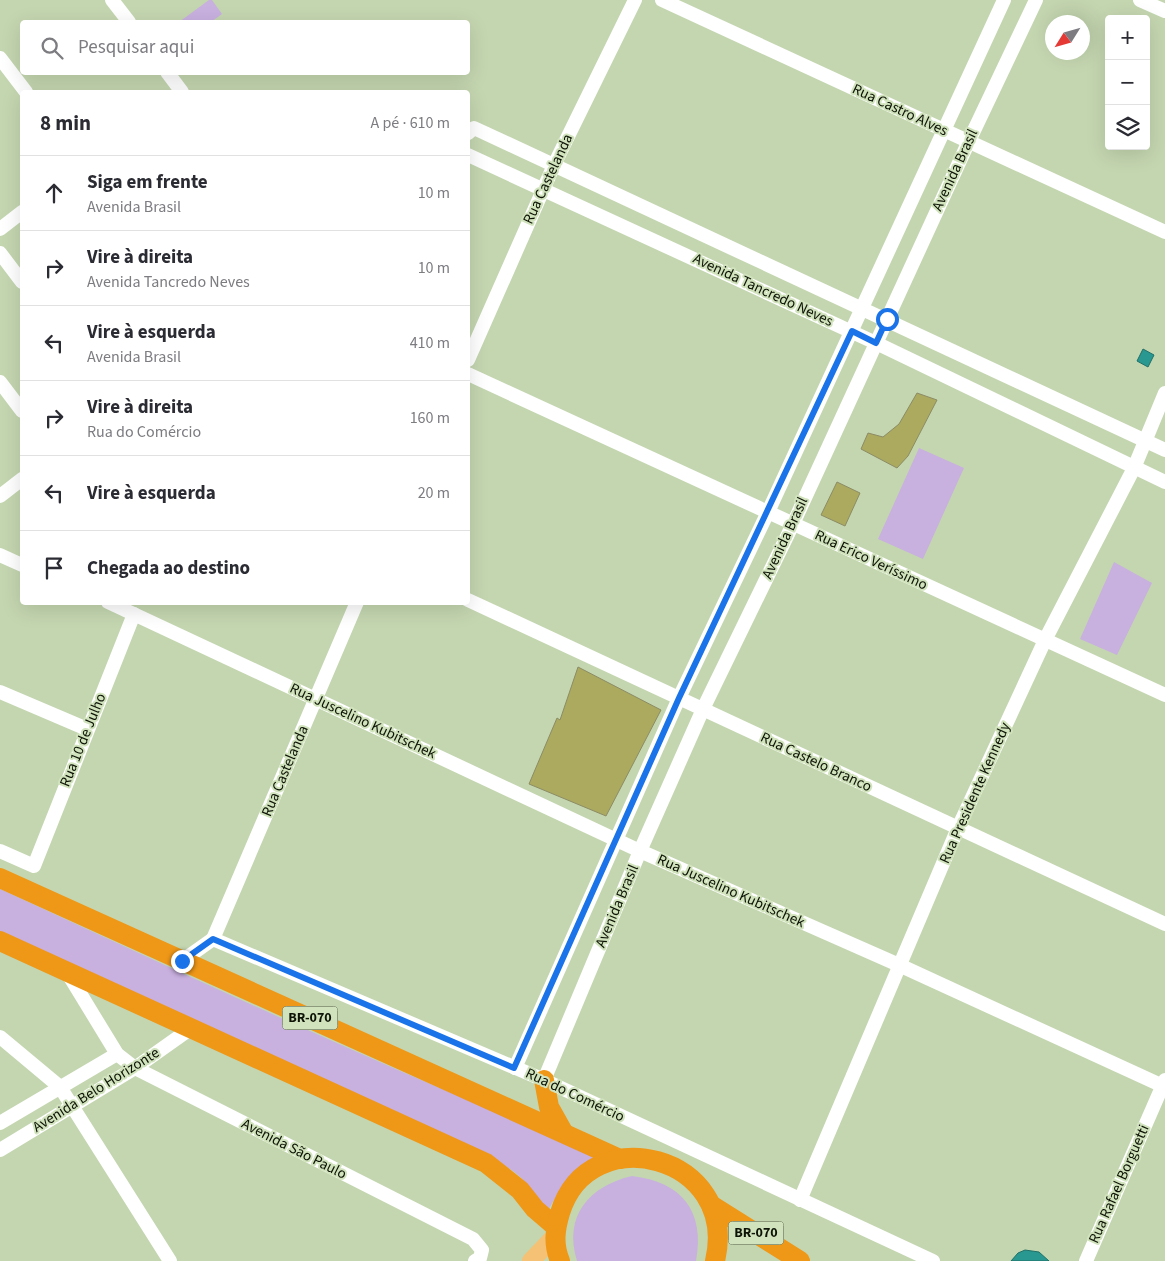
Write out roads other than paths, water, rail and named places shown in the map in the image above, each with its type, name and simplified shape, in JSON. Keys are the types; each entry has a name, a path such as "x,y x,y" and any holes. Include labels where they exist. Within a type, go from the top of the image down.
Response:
{"highway":[{"name":"BR-070","path":"0,878 620,1158"},
{"path":"0,941 486,1163 520,1190 555,1232 560,1261"},
{"path":"544,1080 549,1107 563,1132"},
{"name":"BR-070","path":"555,1232 562,1205 576,1184 596,1168 620,1158 648,1158 674,1166 696,1182 711,1205 718,1232 715,1261"},
{"name":"BR-070","path":"711,1205 800,1261"}],"main road":[{"path":"531,1261 555,1232"}],"street":[{"path":"112,0 127,20"},
{"name":"Rua Castelanda","path":"470,355 554,164 635,0"},
{"name":"Rua Castro Alves","path":"662,0 1165,232"},
{"name":"Avenida Brasil","path":"514,1068 679,698 768,512 1004,0"},
{"name":"Avenida Brasil","path":"544,1080 640,851 703,709 793,524 1036,0"},
{"path":"1140,0 1165,11"},
{"path":"0,58 24,90"},
{"path":"169,75 179,90"},
{"name":"Avenida Tancredo Neves","path":"471,130 554,164 1165,450"},
{"name":"Avenida Tancredo Neves","path":"470,156 852,331 1165,482"},
{"path":"0,229 20,214"},
{"path":"0,253 20,279"},
{"name":"Rua Erico Veríssimo","path":"470,375 1165,695"},
{"path":"0,382 20,408"},
{"name":"Rua Presidente Kennedy","path":"800,1200 958,828 1045,640 1134,468 1165,393"},
{"path":"0,496 20,481"},
{"path":"0,554 20,563"},
{"name":"Rua Castelo Branco","path":"470,601 1165,924"},
{"name":"Rua Juscelino Kubitschek","path":"114,605 640,851 1164,1084"},
{"name":"Rua Castelanda","path":"213,939 357,605"},
{"name":"Rua 10 de Julho","path":"0,851 34,866 134,614"},
{"path":"0,692 87,729"},
{"path":"182,961 213,939"},
{"name":"Rua do Comércio","path":"213,939 544,1080 933,1261"},
{"name":"Avenida Belo Horizonte","path":"0,1123 117,1054 67,972"},
{"name":"Avenida Belo Horizonte","path":"0,1150 135,1068 190,1029"},
{"path":"0,1037 60,1087 170,1261"},
{"name":"Avenida São Paulo","path":"117,1054 135,1068 473,1240 482,1250 480,1258 475,1261"},
{"name":"Rua Rafael Borguetti","path":"1086,1261 1164,1084"}],"water":[{"path":"1143,349 1154,355 1148,367 1137,361"},
{"path":"1025,1250 1039,1252 1049,1261 1011,1261 1018,1253"}]}
